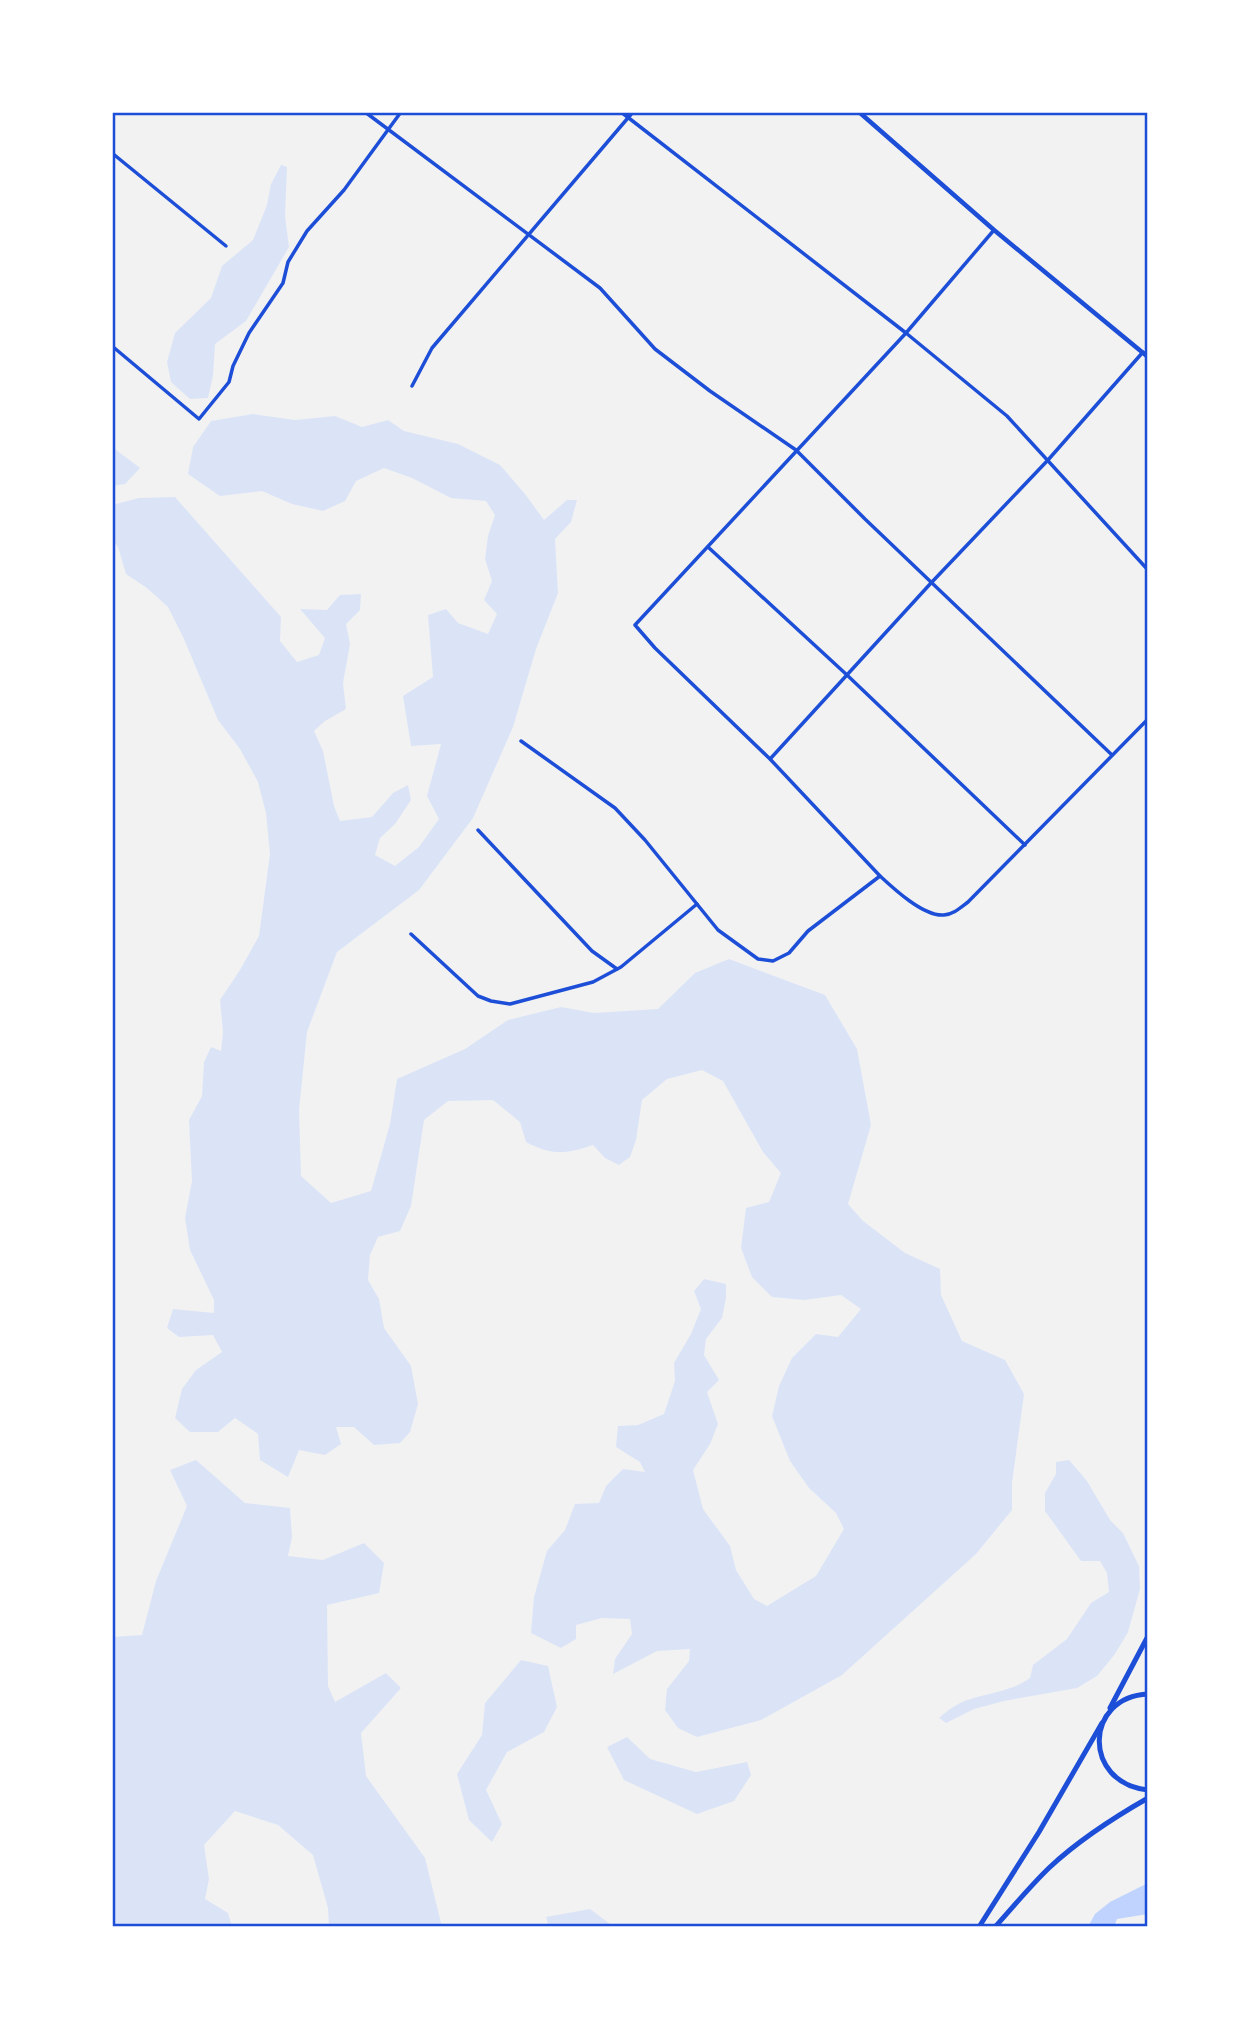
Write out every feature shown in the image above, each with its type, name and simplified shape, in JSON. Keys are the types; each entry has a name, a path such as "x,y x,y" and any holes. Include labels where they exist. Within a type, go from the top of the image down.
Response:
{"main road":[{"path":"979,1927 1039,1832 1108,1713 1148,1636"},
{"path":"1108,1713 1132,1696 1148,1694"},
{"path":"1102,1723 1100,1751 1111,1774 1132,1788 1148,1790"},
{"path":"995,1927 1049,1868 1078,1843 1114,1817 1148,1798"}],"street":[{"path":"365,112 600,288 655,349 710,391 796,450 1112,755"},
{"path":"112,346 199,419 229,382 233,366 249,333 283,283 288,262 307,231 344,190 401,112"},
{"path":"621,112 906,333 1007,416 1148,570"},
{"path":"412,386 432,348 633,112"},
{"path":"859,112 993,230 1148,357"},
{"path":"112,153 226,247"},
{"path":"993,230 906,333 635,625 655,648 770,759 880,876 931,915 943,915 961,907 1148,719"},
{"path":"770,759 1048,460 1143,352"},
{"path":"708,547 1025,845"},
{"path":"521,741 615,808 645,840 718,930 758,959 773,961 789,953 808,931 880,876"},
{"path":"478,830 592,951 617,969"},
{"path":"411,934 478,996 510,1004 593,982 617,969 697,904"}],"shaded area":[{"path":"281,165 287,167 285,216 289,247 246,321 215,344 213,376 208,398 190,399 171,382 167,362 175,333 211,298 222,266 253,240 267,205 271,184"},
{"path":"253,414 295,420 335,416 362,427 388,420 404,431 458,444 500,465 544,520 567,500 577,500 571,522 555,539 558,593 536,649 513,727 473,818 419,890 337,952 307,1032 299,1110 301,1176 331,1203 371,1191 390,1124 397,1079 465,1049 508,1020 561,1007 594,1013 658,1009 695,973 729,959 825,995 857,1049 871,1125 848,1204 863,1221 905,1253 940,1269 941,1295 962,1341 1005,1360 1024,1394 1012,1483 1012,1510 976,1554 842,1675 761,1720 697,1737 678,1728 665,1710 667,1689 689,1661 690,1649 657,1651 613,1674 615,1659 632,1634 630,1619 602,1618 576,1625 576,1639 561,1648 531,1633 534,1597 547,1551 565,1530 575,1504 599,1503 606,1486 623,1469 645,1472 640,1462 616,1447 618,1426 638,1425 664,1414 675,1381 674,1363 691,1334 701,1309 694,1291 704,1279 726,1284 726,1298 722,1318 706,1339 704,1355 719,1380 707,1392 718,1424 710,1444 693,1470 703,1509 730,1546 736,1570 754,1599 767,1606 816,1576 844,1529 836,1513 809,1488 790,1461 772,1416 779,1386 792,1358 816,1334 838,1337 861,1309 841,1295 804,1300 772,1297 752,1277 741,1248 746,1208 769,1202 781,1173 763,1152 723,1081 702,1070 667,1079 642,1100 636,1140 630,1157 619,1165 605,1158 593,1145 559,1152 544,1150 526,1142 520,1122 493,1100 448,1101 424,1120 411,1206 400,1231 378,1237 370,1255 368,1280 379,1299 384,1328 411,1366 418,1404 410,1432 400,1443 374,1445 354,1427 336,1427 341,1444 325,1455 299,1450 288,1477 260,1460 258,1434 235,1418 218,1432 190,1432 175,1418 182,1389 196,1370 222,1352 213,1335 179,1337 167,1328 173,1309 214,1313 214,1300 190,1250 185,1218 192,1181 189,1120 202,1096 204,1062 211,1047 221,1051 223,1032 220,1000 259,936 270,854 266,813 258,782 240,749 218,720 168,607 126,574 118,547 112,538 112,505 139,498 175,497 281,617 280,641 297,662 319,655 325,638 300,609 327,610 340,595 361,594 360,610 346,624 350,644 343,683 346,709 314,731 323,751 334,806 340,821 372,817 393,793 408,785 411,800 395,824 380,838 375,855 395,866 419,847 439,819 427,796 441,744 411,746 403,696 433,677 428,615 446,609 458,623 488,634 497,614 484,600 492,581 485,559 488,536 495,515 486,501 451,498 412,478 384,468 356,481 345,501 323,511 292,504 262,491 220,496 188,474 193,447 211,421"},
{"path":"112,447 140,468 125,484 112,486"},
{"path":"196,1460 245,1503 290,1508 292,1537 288,1556 323,1560 364,1543 384,1563 379,1593 327,1605 328,1686 335,1702 386,1673 401,1688 361,1733 366,1776 425,1858 442,1927 329,1927 328,1908 313,1855 278,1825 235,1811 204,1845 209,1879 205,1899 228,1913 232,1927 112,1927 112,1637 142,1635 156,1581 187,1506 170,1470"},
{"path":"1069,1460 1087,1481 1110,1520 1123,1533 1139,1566 1140,1589 1128,1632 1097,1676 1077,1688 974,1709 946,1723 939,1718 957,1705 1013,1687 1030,1678 1033,1665 1067,1639 1091,1603 1109,1592 1107,1573 1100,1561 1081,1561 1045,1511 1045,1493 1056,1474 1056,1462"},
{"path":"521,1660 548,1666 557,1707 544,1732 507,1752 486,1790 502,1824 492,1842 469,1820 457,1774 482,1735 485,1703"},
{"path":"627,1737 650,1759 696,1772 747,1762 751,1775 734,1801 697,1814 624,1780 607,1747"},
{"path":"590,1909 614,1927 549,1927 546,1917"}],"water":[{"path":"1148,1883 1148,1914 1117,1919 1114,1927 1088,1927 1095,1914 1110,1902"}]}
